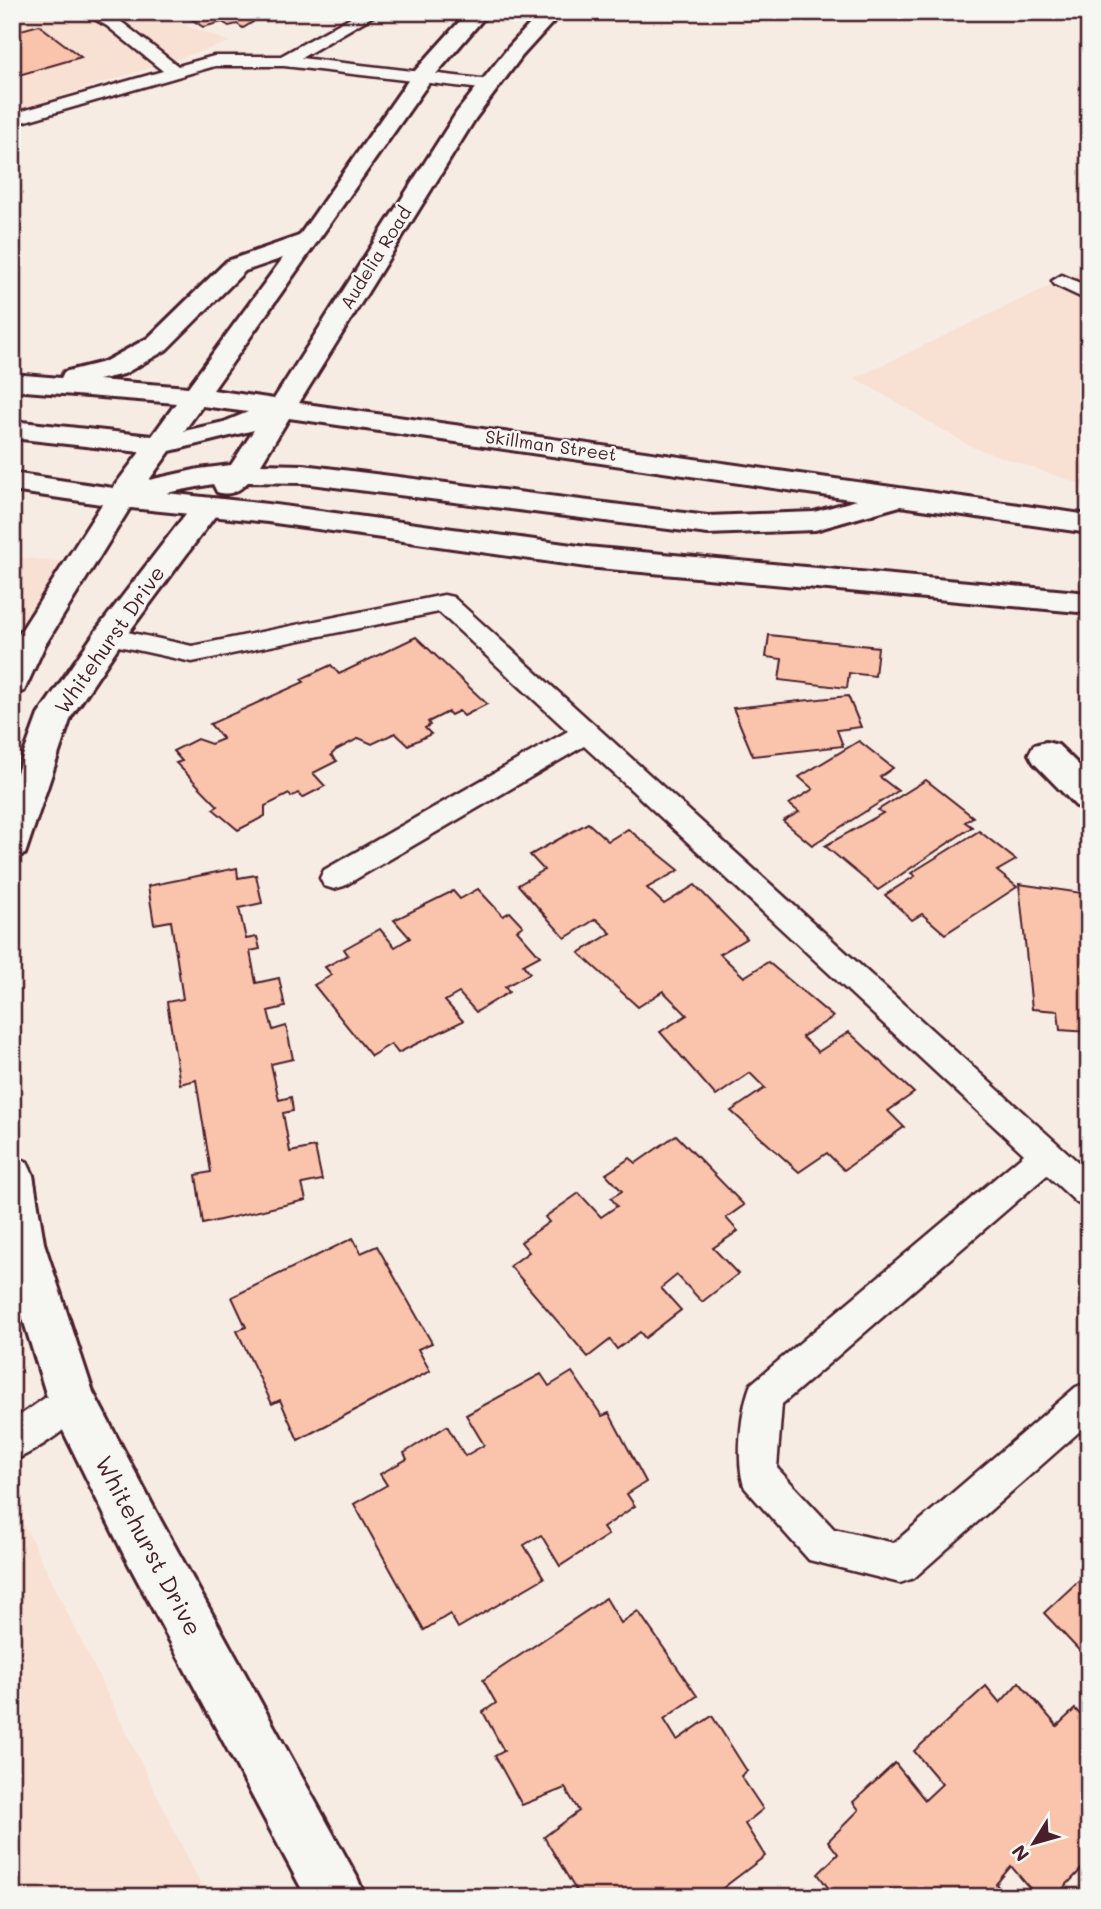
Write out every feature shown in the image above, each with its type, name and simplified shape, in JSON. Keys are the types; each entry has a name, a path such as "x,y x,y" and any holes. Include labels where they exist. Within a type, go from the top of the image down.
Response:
{"main road":[{"path":"12,683 15,669 90,542 308,241 422,77 479,12"},
{"name":"Audelia Road","path":"206,508 242,471 465,117 515,52 552,12"},
{"path":"47,384 114,368 136,356 157,344 236,266 308,241"},
{"name":"Skillman Street","path":"12,382 194,396 1089,524"},
{"path":"12,429 158,445 232,429 282,408"},
{"path":"121,498 175,480 242,471 303,474 708,525 815,521 902,496"},
{"path":"12,482 121,498 268,513 587,557 1089,603"},
{"name":"Whitehurst Drive","path":"13,821 55,715 109,635 206,508"},
{"path":"1046,754 1089,797"},
{"name":"Whitehurst Drive","path":"12,1175 22,1243 72,1400 143,1539 337,1897"}],"lane":[{"path":"90,12 113,23 175,72"},
{"path":"284,61 372,12"},
{"path":"12,120 214,61 284,61 490,85"},
{"path":"1062,281 1089,295"},
{"path":"109,635 192,654 444,603 1089,1193"},
{"path":"334,878 586,733"},
{"path":"1046,1155 764,1396 758,1475 823,1546 900,1564 1089,1399"},
{"path":"12,1443 72,1400"}],"shaded area":[{"path":"12,12 151,12 230,42 12,112"},
{"path":"1089,267 1089,487 972,447 855,378"},
{"path":"12,557 78,563 12,658"},
{"path":"12,1500 207,1897 12,1897"}],"building":[{"path":"181,12 264,12 246,17 253,22 243,28 237,24 229,26 222,22 203,27"},
{"path":"39,25 81,57 12,77 12,30 14,32"},
{"path":"769,635 878,647 875,676 849,673 847,688 779,680 782,659 766,657"},
{"path":"416,637 487,704 464,716 459,711 451,715 448,712 428,722 430,725 425,728 431,734 408,745 395,733 372,744 359,738 331,755 337,761 313,773 325,786 302,798 298,793 291,797 289,794 265,806 265,816 238,830 213,809 218,806 176,763 182,761 173,751 197,739 211,744 223,739 210,724 304,682 301,679 331,665 339,674"},
{"path":"848,696 861,727 837,730 843,746 753,756 733,708"},
{"path":"859,741 893,768 880,777 898,791 812,845 783,821 799,812 789,804 813,789 799,777"},
{"path":"926,780 973,817 965,822 972,827 878,890 825,846 883,813 878,810"},
{"path":"588,823 608,841 628,829 679,870 647,888 664,904 695,885 747,938 720,954 744,977 768,962 833,1017 802,1037 818,1052 849,1032 914,1093 888,1111 904,1127 844,1170 827,1153 799,1172 731,1111 765,1088 750,1073 716,1096 660,1032 687,1015 663,991 638,1007 579,953 611,933 596,919 565,938 518,885 544,870 530,855"},
{"path":"979,831 1016,860 997,871 1017,887 945,934 922,914 912,920 885,895 915,876 911,873"},
{"path":"237,868 238,878 256,875 262,903 239,908 246,939 257,937 260,949 250,951 256,983 279,978 285,1007 268,1011 273,1030 286,1026 293,1059 271,1064 279,1100 291,1097 293,1111 283,1113 290,1152 315,1147 322,1180 302,1184 306,1200 203,1224 196,1175 211,1172 196,1080 180,1084 167,1002 183,999 171,921 154,924 148,886"},
{"path":"1019,884 1089,894 1089,1032 1060,1030 1058,1011 1032,1009"},
{"path":"478,889 503,916 510,912 523,926 517,930 540,956 523,965 530,973 505,987 509,992 476,1012 459,993 445,1001 463,1021 398,1053 391,1044 371,1056 314,985 332,975 325,967 348,955 344,949 380,929 395,947 410,938 394,920 453,891 460,899"},
{"path":"676,1135 744,1205 726,1218 738,1231 713,1248 738,1274 702,1302 677,1275 661,1288 681,1310 645,1338 640,1332 617,1349 610,1340 588,1357 510,1266 529,1252 521,1242 549,1222 545,1217 579,1193 601,1217 617,1206 611,1198 622,1191 606,1174 630,1158 636,1163"},
{"path":"353,1238 361,1253 377,1246 432,1343 418,1349 430,1371 298,1440 280,1400 272,1404 237,1331 246,1327 232,1297"},
{"path":"572,1372 602,1416 609,1413 646,1482 627,1494 635,1506 603,1528 608,1535 560,1566 541,1535 524,1545 544,1578 458,1628 450,1614 424,1630 354,1504 387,1485 380,1474 407,1459 404,1453 447,1426 465,1456 484,1445 466,1415 541,1374 549,1386"},
{"path":"1089,1571 1089,1661 1044,1613"},
{"path":"606,1598 621,1623 638,1611 697,1696 664,1719 677,1740 712,1716 747,1771 741,1776 763,1809 745,1824 765,1856 711,1897 580,1897 544,1837 579,1811 565,1788 522,1805 495,1756 504,1751 483,1712 496,1703 483,1680"},
{"path":"1019,1682 1057,1726 1075,1709 1089,1724 1089,1861 1055,1897 1037,1897 1011,1866 996,1884 1006,1897 835,1897 818,1874 838,1854 828,1841 859,1810 853,1802 895,1763 925,1800 942,1784 914,1751 986,1686 1000,1703"}]}
